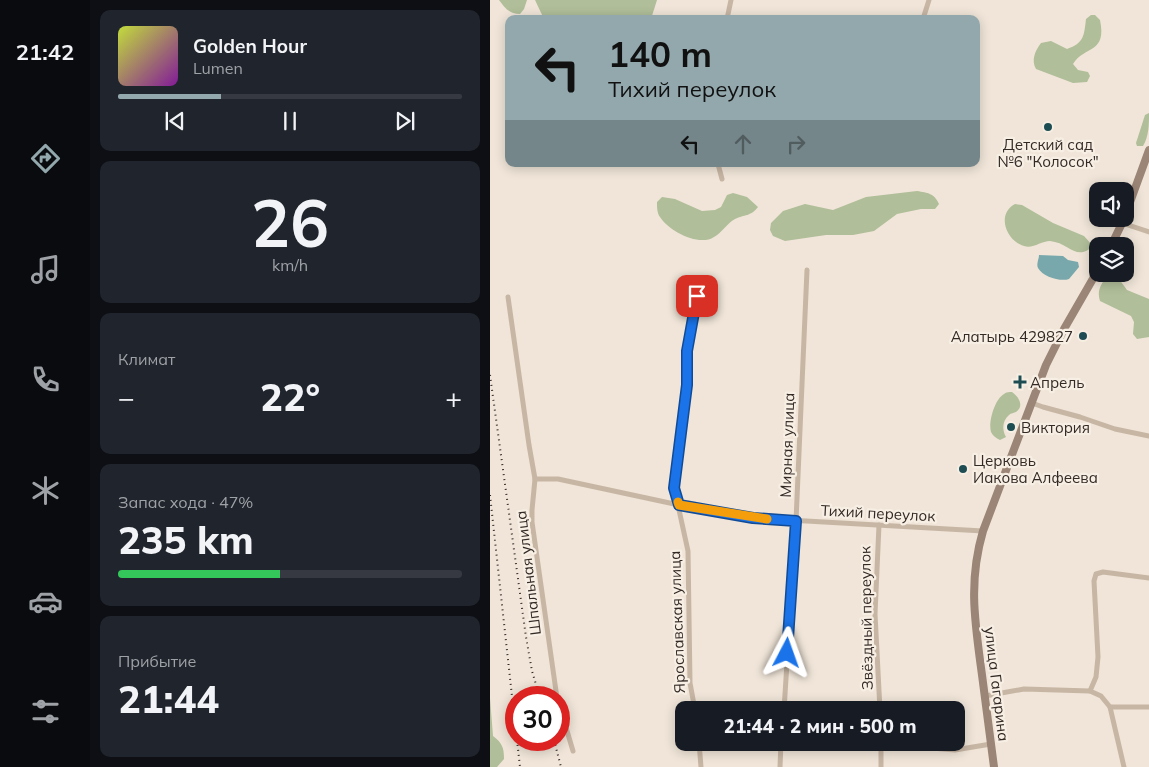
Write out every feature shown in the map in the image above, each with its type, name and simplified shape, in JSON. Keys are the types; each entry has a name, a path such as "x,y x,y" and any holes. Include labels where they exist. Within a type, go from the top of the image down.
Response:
{"main road":[{"path":"1134,191 1149,150"},
{"name":"улица Гагарина","path":"994,767 976,633 973,595 977,552 983,531 1046,365 1091,282"}],"street":[{"path":"728,15 731,0"},
{"path":"924,15 929,0"},
{"path":"719,167 722,179"},
{"path":"1134,224 1149,232"},
{"name":"Мирная улица","path":"785,701 796,521 807,270"},
{"name":"Ярославская улица","path":"693,701 690,683 688,551 674,488 687,385 687,351 697,296"},
{"name":"Шпальная улица","path":"508,297 535,479 532,522 555,686"},
{"path":"1032,403 1115,429 1149,436"},
{"name":"Тихий переулок","path":"535,479 558,479 679,505 753,518 983,531"},
{"name":"Звёздный переулок","path":"879,525 875,614 880,701"},
{"path":"1090,692 1096,677 1098,657 1094,581 1096,574 1103,572 1149,578"},
{"path":"985,696 1024,688 1090,692 1101,696 1110,707 1124,767"},
{"path":"1110,707 1149,707"},
{"path":"570,741 573,751"},
{"path":"965,748 991,744"},
{"path":"700,751 701,767"},
{"path":"780,767 781,751"},
{"path":"881,751 881,767"}],"green space":[{"path":"499,0 527,0 524,9 520,14 516,14 505,8"},
{"path":"535,0 657,0 652,15 542,15"},
{"path":"1091,15 1095,15 1100,20 1100,39 1094,48 1083,54 1073,64 1078,70 1088,72 1090,76 1087,82 1073,83 1036,69 1034,56 1041,43 1051,41 1067,49 1073,47 1082,38 1086,19"},
{"path":"1149,113 1149,126 1146,138 1143,146 1137,146 1136,143 1145,115"},
{"path":"917,191 933,196 939,204 935,209 921,209 897,214 874,231 853,235 826,235 785,241 773,236 770,230 771,223 783,211 805,204 833,210 866,197"},
{"path":"733,193 747,197 758,207 750,214 732,221 717,235 708,240 693,239 677,232 664,222 658,212 657,202 662,197 675,199 702,211 715,210 721,207 727,195"},
{"path":"1015,204 1022,205 1053,223 1084,236 1089,242 1089,249 1077,252 1057,242 1050,241 1027,247 1018,243 1012,239 1006,227 1005,220 1009,208"},
{"path":"1121,282 1127,290 1149,299 1149,337 1137,339 1133,334 1134,322 1131,316 1100,301 1099,291 1102,283"},
{"path":"1012,392 1018,399 1020,407 1019,410 1010,414 1005,420 1003,429 1006,437 1000,440 991,432 991,417 1001,397 1006,393"},
{"path":"490,698 493,736 500,743 504,751 504,759 497,767 490,767"}],"water":[{"path":"1039,255 1063,256 1068,260 1078,262 1079,267 1069,279 1052,278 1038,268"}],"railway":[{"path":"490,375 526,637 536,686"},
{"path":"490,495 511,686"},
{"path":"518,751 520,767"},
{"path":"557,751 561,767"}],"slow traffic":[{"path":"678,502 679,505 767,519"}],"place":[{"name":"Детский сад №6 \"Колосок\"","path":"1048,127"},
{"name":"Алатырь 429827","path":"1083,336"},
{"name":"Апрель","path":"1020,382"},
{"name":"Виктория","path":"1011,427"},
{"name":"Церковь Иакова Алфеева","path":"963,469"}],"route":[{"path":"697,296 687,351 687,385 674,488 679,505 753,518 796,521 787,653"}]}
